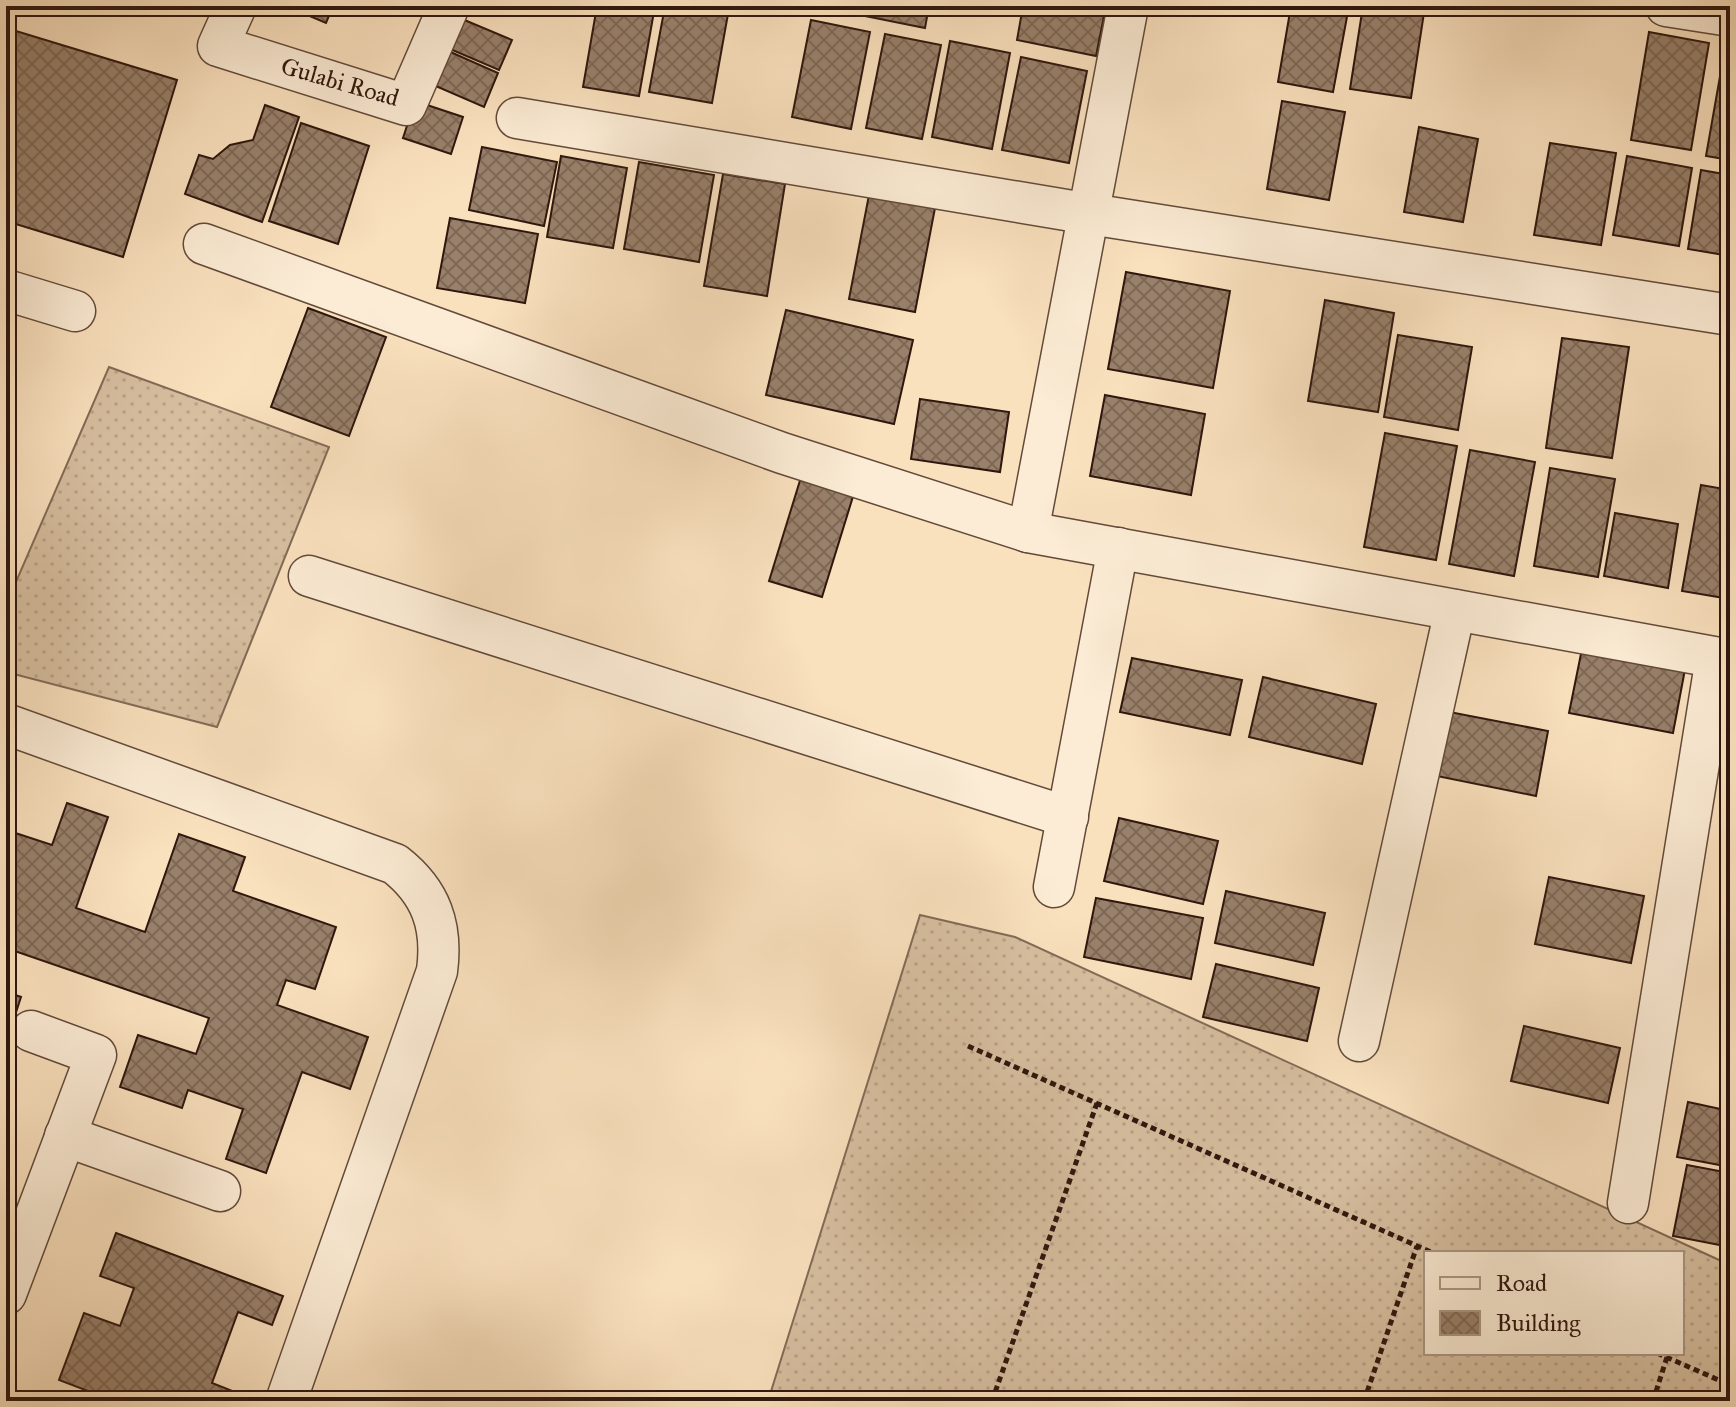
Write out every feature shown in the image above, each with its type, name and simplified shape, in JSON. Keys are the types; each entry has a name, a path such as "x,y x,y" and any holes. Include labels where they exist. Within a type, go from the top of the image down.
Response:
{"street":[{"name":"Gulabi Road","path":"236,6 218,46 406,105 449,6"},
{"path":"1028,532 1128,6"},
{"path":"1666,6 1730,16"},
{"path":"517,118 1090,214 1730,315"},
{"path":"204,244 782,453 1028,532 1723,659 1628,1203"},
{"path":"6,290 75,311"},
{"path":"1054,887 1118,548"},
{"path":"309,576 1068,817"},
{"path":"1359,1041 1455,610"},
{"path":"6,724 395,864 416,884 432,908 438,929 437,971 286,1401"},
{"path":"6,1294 96,1055 31,1031"},
{"path":"65,1136 220,1191"}],"path":[{"path":"968,1046 1428,1251"},
{"path":"992,1401 1097,1103"},
{"path":"1364,1401 1417,1246"},
{"path":"1662,1355 1730,1385"},
{"path":"1653,1401 1667,1357"}],"shaded area":[{"path":"109,367 329,447 217,727 6,672 6,605"},
{"path":"920,915 1015,937 1730,1265 1730,1401 768,1401"}],"building":[{"path":"286,6 333,6 326,23"},
{"path":"597,6 655,6 639,96 583,87"},
{"path":"665,6 728,14 712,103 649,92"},
{"path":"857,6 929,6 925,28 855,14"},
{"path":"1023,6 1106,6 1096,56 1017,40"},
{"path":"1291,6 1349,6 1333,92 1278,82"},
{"path":"1363,6 1425,6 1411,98 1350,89"},
{"path":"462,19 512,40 499,70 450,49"},
{"path":"811,20 870,32 851,129 792,117"},
{"path":"6,28 177,80 123,257 6,221"},
{"path":"1649,32 1709,43 1691,150 1631,140"},
{"path":"885,34 941,45 922,139 866,128"},
{"path":"950,41 1010,53 992,149 932,137"},
{"path":"1725,48 1730,49 1730,160 1706,156"},
{"path":"446,50 498,73 484,107 431,84"},
{"path":"1021,57 1087,71 1069,163 1002,150"},
{"path":"415,101 463,117 451,154 403,138"},
{"path":"1282,101 1345,112 1329,200 1267,189"},
{"path":"265,105 299,117 262,222 185,194 199,155 213,159 230,145 253,140"},
{"path":"301,123 369,146 338,244 269,221"},
{"path":"1419,127 1478,139 1463,222 1404,212"},
{"path":"1550,143 1616,153 1601,245 1534,235"},
{"path":"482,147 557,162 544,226 469,210"},
{"path":"561,156 627,168 613,248 547,237"},
{"path":"1627,156 1692,168 1679,246 1613,235"},
{"path":"639,162 714,175 699,262 624,249"},
{"path":"1701,170 1730,175 1730,256 1688,249"},
{"path":"723,174 785,184 767,296 704,286"},
{"path":"869,195 935,208 915,312 849,299"},
{"path":"450,218 538,234 525,303 437,288"},
{"path":"1126,272 1230,291 1213,388 1108,369"},
{"path":"1325,300 1394,313 1378,412 1308,401"},
{"path":"308,308 386,337 349,436 271,407"},
{"path":"786,310 913,340 894,424 766,395"},
{"path":"1398,335 1472,347 1458,430 1384,417"},
{"path":"1562,338 1629,347 1612,458 1546,448"},
{"path":"1105,395 1205,414 1191,495 1090,476"},
{"path":"920,399 1009,412 1000,472 911,459"},
{"path":"1385,433 1457,446 1436,560 1364,547"},
{"path":"1470,450 1535,462 1514,576 1449,564"},
{"path":"1550,468 1615,479 1598,577 1534,566"},
{"path":"802,474 855,490 822,597 769,581"},
{"path":"1701,485 1730,490 1730,599 1682,591"},
{"path":"1615,513 1678,524 1668,588 1604,576"},
{"path":"1583,644 1686,664 1673,733 1569,713"},
{"path":"1132,658 1242,680 1230,735 1120,712"},
{"path":"1263,677 1376,704 1362,764 1249,737"},
{"path":"1439,710 1548,731 1536,796 1427,774"},
{"path":"67,803 108,817 76,908 145,932 179,834 245,857 233,891 336,927 315,989 286,980 277,1005 368,1037 350,1089 302,1072 266,1173 226,1159 243,1109 188,1090 182,1108 120,1087 138,1035 196,1054 209,1018 6,948 6,830 52,845"},
{"path":"1119,818 1218,841 1203,904 1104,881"},
{"path":"1549,877 1644,896 1631,963 1535,944"},
{"path":"1226,891 1325,913 1313,965 1215,943"},
{"path":"1096,898 1203,918 1191,979 1084,957"},
{"path":"1216,964 1319,988 1307,1041 1203,1017"},
{"path":"6,992 21,997 7,1040 6,1040"},
{"path":"1524,1026 1620,1048 1608,1103 1511,1081"},
{"path":"1688,1102 1730,1111 1730,1167 1677,1157"},
{"path":"1687,1165 1730,1173 1730,1247 1673,1236"},
{"path":"116,1233 283,1296 272,1325 238,1312 212,1383 240,1394 237,1401 114,1401 59,1380 84,1313 120,1326 134,1288 100,1276"}]}
